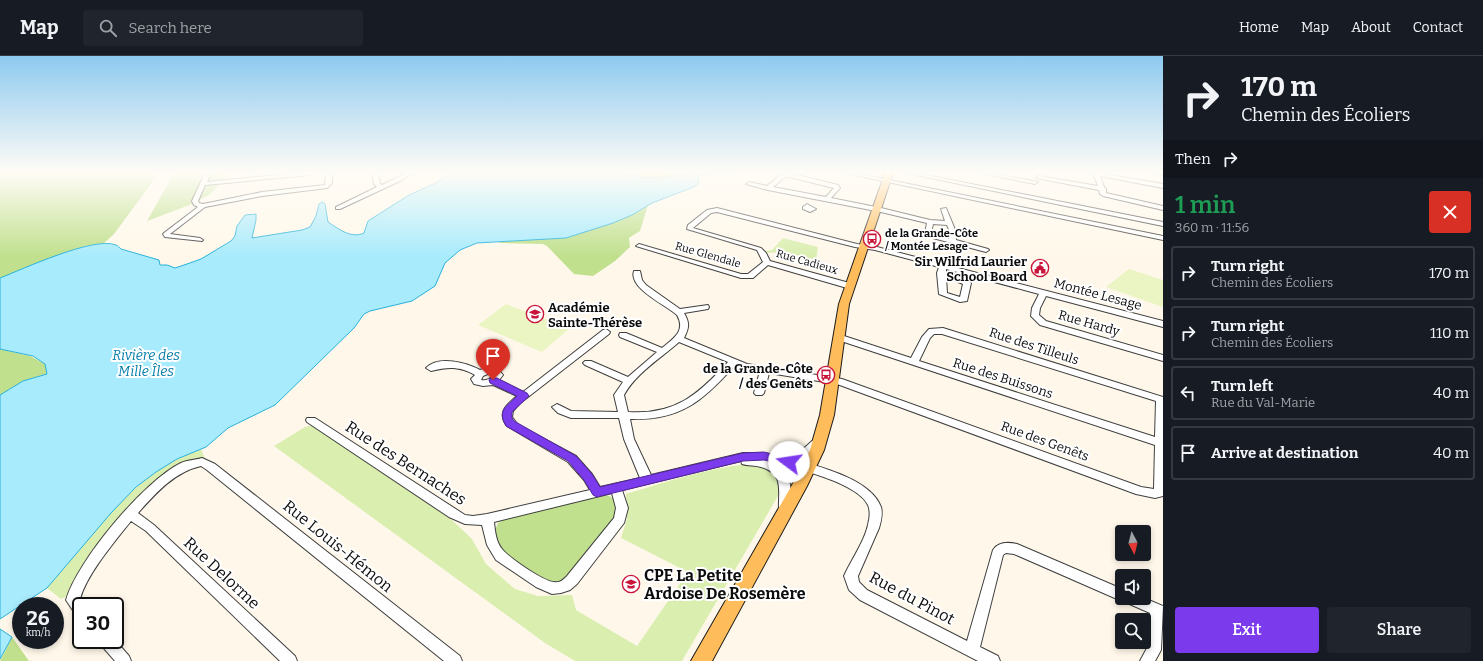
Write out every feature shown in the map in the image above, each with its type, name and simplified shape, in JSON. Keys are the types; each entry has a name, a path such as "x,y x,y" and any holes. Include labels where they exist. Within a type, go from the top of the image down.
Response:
{"main road":[{"path":"701,661 809,468 820,441 827,414 843,309 879,201"}],"street":[{"path":"195,201 196,204 203,206"},
{"path":"200,240 167,236 166,234 203,206 216,201"},
{"path":"338,208 353,201"},
{"path":"811,207 817,201"},
{"path":"834,201 876,209 930,222 950,223"},
{"path":"997,201 1163,238"},
{"path":"1088,201 1163,224"},
{"path":"1131,201 1163,208"},
{"path":"944,209 954,235 952,242"},
{"name":"Rue Cadieux","path":"850,286 767,262 763,252 759,249 693,230 690,226 708,211 716,210 863,247"},
{"path":"930,222 928,226 929,235 986,250"},
{"name":"Rue Glendale","path":"639,246 740,276 750,276 767,262"},
{"name":"Montée Lesage","path":"863,247 870,247 942,269 1044,292 1163,324"},
{"path":"637,273 639,281 645,289 670,304 679,312 683,319 684,327 683,334 679,339 663,351 621,390 620,395 623,415 632,448 647,480"},
{"name":"Rue Hardy","path":"1044,292 1036,308 1034,316 1043,323 1163,358"},
{"path":"679,312 705,307"},
{"name":"Rue des Tilleuls","path":"914,362 926,337 932,331 943,331 1162,400"},
{"path":"597,492 588,477 572,459 516,428 508,421 506,415 508,410 524,396 606,332"},
{"path":"623,335 663,351"},
{"name":"Rue des Buissons","path":"838,337 1161,443"},
{"path":"679,339 733,362 765,370 832,380"},
{"path":"557,407 561,412 570,415 614,414 634,416 658,414 681,408 692,402 707,390 733,362"},
{"path":"431,368 457,363 480,374 476,379 479,383 486,383 493,380 524,396"},
{"path":"588,363 630,381"},
{"path":"759,393 765,370"},
{"name":"Rue des Genêts","path":"832,380 1140,491 1156,494 1160,493 1162,400"},
{"name":"Rue des Bernaches","path":"311,420 458,517 474,522 721,461 751,456 768,457 799,455 806,452 820,441"},
{"name":"Rue des Bernaches","path":"768,457 809,468"},
{"name":"Rue des Bernaches","path":"721,461 756,462 767,464 774,468 781,475 784,482 785,511"},
{"name":"Rue Louis-Hémon","path":"129,515 144,498 186,465 204,462 455,661"},
{"name":"Rue du Pinot","path":"809,468 859,489 874,504 876,512 875,522 851,576 852,584 856,589 865,596 994,661"},
{"path":"487,519 494,546 503,558 546,586 555,588 562,587 572,580 620,520 622,505 616,488"},
{"path":"73,597 86,572 129,515"},
{"name":"Rue Delorme","path":"129,515 137,518 150,528 290,661"},
{"path":"972,650 997,554 1002,549 1017,549 1115,592"},
{"path":"1146,605 1160,611 1154,650 1147,661"},
{"path":"114,649 124,661"}],"green space":[{"path":"0,201 138,201 114,234 103,244 85,246 0,278"},
{"path":"158,201 197,201 192,204 147,221"},
{"path":"648,205 640,231 629,238 630,247 615,261 593,276 574,274 547,246 543,244 500,243 498,241 566,238 632,215"},
{"path":"783,238 818,247 816,260 784,252 766,253 765,251 772,250"},
{"path":"1129,269 1163,280 1163,307 1106,287"},
{"path":"506,304 570,328 542,352 478,325"},
{"path":"0,349 30,356 45,364 47,374 23,381 0,395"},
{"path":"313,425 452,520 472,539 486,564 515,589 538,596 572,595 576,610 637,646 688,572 621,538 627,519 626,494 675,479 717,469 737,465 753,464 764,466 771,470 778,479 782,489 682,661 575,661 545,643 274,446 305,427"},
{"path":"201,449 205,459 202,459 165,477 68,596 64,598 58,597 47,588 115,508 154,474 176,460"},
{"path":"781,464 795,469 798,472 791,486 787,474 780,467"},
{"path":"604,495 611,497 614,500 616,505 616,517 563,580 555,582 547,581 508,557 498,545 495,530 498,523 503,520"},
{"path":"12,637 12,649 20,649 29,661 0,661"}],"water":[{"name":"Rivière des Mille Îles","path":"399,201 657,201 632,215 613,223 566,238 477,243 460,250 445,263 435,286 412,301 370,311 364,314 354,328 275,405 228,428 206,447 177,459 136,487 111,513 47,588 33,597 12,597 12,611 0,619 0,395 23,381 47,374 45,364 33,356 0,349 0,278 41,261 76,249 106,243 159,260 160,265 167,265 175,268 201,259 231,241 235,236 237,226 245,215 256,214 252,238 302,230 310,227 316,216 319,204 322,202 325,204 328,222 350,234 359,235 364,233 368,221"},
{"path":"0,629 12,637 0,659"}],"place":[{"name":"de la Grande-Côte / Montée Lesage","path":"872,239"},
{"name":"Sir Wilfrid Laurier School Board","path":"1040,268"},
{"name":"Académie Sainte-Thérèse","path":"535,314"},
{"name":"de la Grande-Côte / des Genêts","path":"826,375"},
{"name":"CPE La Petite Ardoise De Rosemère","path":"631,584"}],"route":[{"path":"493,380 524,396 507,411 506,414 510,424 572,459 588,477 597,492 721,461 743,457 764,456 789,462"}]}
